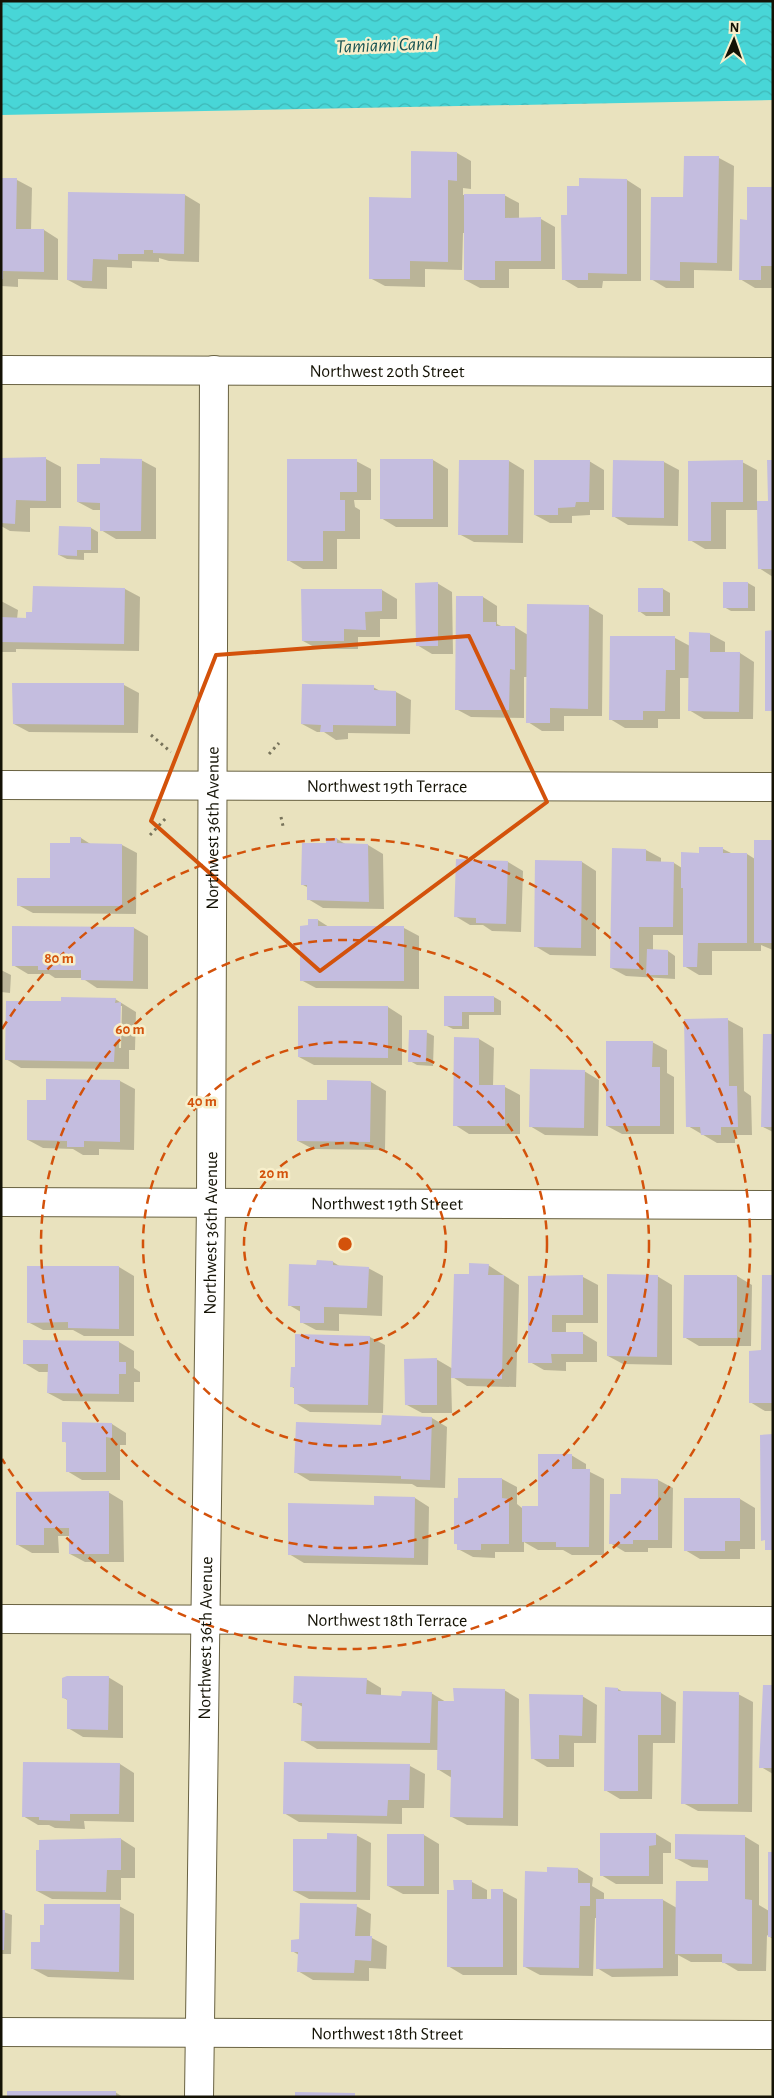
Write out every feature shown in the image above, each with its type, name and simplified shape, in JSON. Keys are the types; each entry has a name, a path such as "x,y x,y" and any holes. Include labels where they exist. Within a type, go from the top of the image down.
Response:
{"street":[{"name":"Northwest 20th Street","path":"1,370 773,372"},
{"name":"Northwest 36th Avenue","path":"199,2097 210,1203 214,370"},
{"name":"Northwest 19th Terrace","path":"1,784 773,787"},
{"name":"Northwest 19th Street","path":"1,1202 773,1205"},
{"name":"Northwest 18th Terrace","path":"1,1619 773,1621"},
{"name":"Northwest 18th Street","path":"1,2032 773,2035"}],"path":[{"path":"151,735 172,752"},
{"path":"150,834 171,814"}],"highlighted area":[{"path":"469,636 547,802 320,971 151,821 216,655"}],"water":[{"name":"Tamiami Canal","path":"1,1 773,1 773,100 1,115"}],"building":[{"path":"411,151 457,152 457,181 448,180 448,262 410,261 410,279 369,279 369,197 411,198"},
{"path":"684,156 719,156 717,263 680,262 680,281 650,280 651,197 683,197"},
{"path":"1,178 17,178 16,229 44,229 44,272 3,271 3,279 1,279"},
{"path":"579,178 627,179 627,274 588,273 588,280 562,280 561,215 567,215 567,186 579,186"},
{"path":"747,187 773,187 773,266 761,266 761,280 739,280 740,219 747,220"},
{"path":"68,192 185,194 184,254 153,253 153,250 144,250 144,254 118,254 118,260 93,259 92,281 67,280"},
{"path":"464,194 505,194 505,218 541,217 541,261 495,261 495,280 464,280"},
{"path":"46,457 46,501 16,500 15,524 1,523 1,458"},
{"path":"100,458 142,459 141,531 100,531 100,503 77,502 77,464 100,464"},
{"path":"287,459 357,459 357,492 340,492 340,500 345,500 345,531 323,531 323,561 287,561"},
{"path":"380,459 433,459 433,519 380,519"},
{"path":"459,460 509,460 508,535 458,535"},
{"path":"534,460 590,460 589,502 576,502 575,507 558,508 558,515 534,515"},
{"path":"613,460 664,461 664,518 612,517"},
{"path":"743,460 743,502 711,502 711,541 688,541 688,461"},
{"path":"767,460 773,460 773,569 758,569 757,501 768,501"},
{"path":"59,526 91,527 91,550 77,550 77,556 58,555"},
{"path":"438,582 438,646 416,646 415,583"},
{"path":"723,582 748,582 748,608 723,608"},
{"path":"33,586 125,588 124,644 1,642 1,617 26,618 26,612 32,612"},
{"path":"638,588 663,588 663,612 638,612"},
{"path":"301,589 382,589 382,611 365,612 366,630 344,629 344,641 302,641"},
{"path":"456,596 483,596 483,622 496,622 496,626 515,626 515,670 510,669 509,710 455,710"},
{"path":"527,604 589,605 588,709 550,708 550,723 526,723"},
{"path":"773,630 773,711 765,711 765,631"},
{"path":"689,632 710,633 710,652 740,652 739,712 688,711"},
{"path":"610,636 675,636 675,670 666,670 665,711 643,711 643,720 609,720"},
{"path":"12,683 124,683 124,725 13,724"},
{"path":"302,684 374,685 374,690 396,691 396,726 333,725 333,732 320,732 321,725 301,724"},
{"path":"70,837 81,837 81,843 122,844 122,906 17,906 17,878 50,878 50,843 70,843"},
{"path":"326,838 337,838 337,843 368,844 369,902 307,900 307,885 301,885 302,843 326,843"},
{"path":"754,840 773,840 773,943 754,943"},
{"path":"699,847 723,847 723,853 747,853 747,943 698,943 697,967 683,967 681,852 699,853"},
{"path":"612,848 646,849 646,861 674,862 673,927 639,927 639,969 610,968"},
{"path":"456,859 508,861 506,924 476,923 476,918 454,917"},
{"path":"535,860 582,861 581,948 534,947"},
{"path":"308,919 318,919 318,926 404,926 404,981 300,981 300,926 308,925"},
{"path":"12,926 134,927 133,981 81,980 81,970 38,970 38,966 12,966"},
{"path":"647,949 668,950 668,975 646,975"},
{"path":"444,996 494,996 494,1012 462,1012 462,1026 444,1026"},
{"path":"61,997 116,998 115,1003 121,1002 120,1042 115,1042 114,1062 5,1060 6,1001 61,1001"},
{"path":"298,1006 388,1006 388,1058 298,1057"},
{"path":"728,1018 729,1086 737,1086 738,1127 721,1127 721,1135 701,1135 700,1127 686,1127 684,1019"},
{"path":"409,1030 427,1030 426,1062 408,1062"},
{"path":"763,1034 773,1034 773,1127 761,1127"},
{"path":"454,1037 479,1038 479,1085 505,1085 505,1126 453,1126"},
{"path":"606,1041 653,1041 652,1067 660,1067 660,1126 606,1126"},
{"path":"530,1069 585,1070 584,1128 529,1127"},
{"path":"46,1079 120,1080 120,1142 84,1141 84,1147 67,1147 67,1141 27,1140 27,1100 46,1100"},
{"path":"327,1080 371,1081 370,1142 297,1141 297,1100 327,1100"},
{"path":"317,1260 333,1261 333,1265 369,1267 367,1308 324,1307 324,1323 300,1323 300,1306 288,1306 289,1264 316,1265"},
{"path":"469,1263 489,1264 488,1275 504,1275 502,1379 451,1378 454,1274 469,1274"},
{"path":"27,1266 119,1266 119,1329 68,1328 68,1322 27,1323"},
{"path":"607,1274 658,1275 657,1357 607,1356"},
{"path":"583,1275 583,1315 552,1315 552,1332 583,1332 583,1354 551,1354 552,1363 528,1363 528,1276"},
{"path":"684,1275 737,1275 737,1338 683,1338"},
{"path":"762,1275 773,1275 773,1403 749,1403 749,1351 761,1350"},
{"path":"295,1334 370,1336 368,1405 294,1404 294,1387 290,1387 291,1367 295,1367"},
{"path":"23,1340 119,1341 119,1362 126,1362 126,1374 119,1374 119,1394 47,1393 48,1364 23,1364"},
{"path":"437,1358 437,1405 405,1405 404,1359"},
{"path":"382,1415 432,1417 430,1480 401,1479 401,1476 294,1473 296,1422 381,1425"},
{"path":"62,1422 112,1423 112,1438 106,1437 106,1472 66,1472 66,1442 62,1442"},
{"path":"773,1434 773,1550 765,1550 765,1540 761,1541 760,1435"},
{"path":"538,1454 572,1454 572,1469 590,1469 589,1547 556,1547 556,1542 522,1542 522,1506 538,1506"},
{"path":"458,1478 502,1478 502,1498 509,1499 509,1544 481,1544 481,1550 457,1550 457,1544 454,1544 454,1498 458,1498"},
{"path":"621,1478 658,1479 658,1540 633,1540 633,1544 609,1544 610,1494 621,1494"},
{"path":"109,1491 109,1554 69,1554 69,1528 44,1528 44,1545 16,1545 16,1492"},
{"path":"374,1496 415,1497 414,1558 288,1555 288,1503 374,1505"},
{"path":"684,1498 740,1498 740,1541 725,1541 725,1551 684,1551"},
{"path":"67,1676 109,1676 108,1730 67,1729 67,1699 62,1698 62,1678"},
{"path":"294,1676 367,1678 366,1694 401,1696 402,1691 432,1692 430,1743 301,1741 302,1703 293,1703"},
{"path":"763,1685 773,1685 773,1768 759,1768"},
{"path":"605,1687 618,1688 618,1691 661,1692 661,1735 638,1735 638,1791 604,1791"},
{"path":"453,1688 505,1689 503,1818 450,1817 451,1770 437,1770 438,1701 454,1701"},
{"path":"683,1691 739,1692 738,1804 681,1804"},
{"path":"529,1694 583,1695 582,1736 559,1735 559,1759 531,1759"},
{"path":"23,1762 120,1763 119,1814 70,1814 70,1821 39,1820 39,1817 22,1817"},
{"path":"284,1762 410,1764 409,1800 388,1800 387,1816 283,1814"},
{"path":"327,1833 357,1834 356,1892 293,1891 293,1839 327,1839"},
{"path":"600,1833 656,1833 656,1845 649,1846 649,1876 600,1876"},
{"path":"387,1834 424,1834 424,1886 387,1886"},
{"path":"675,1834 745,1835 745,1899 752,1900 752,1964 722,1963 722,1954 675,1954 676,1881 708,1881 708,1860 675,1859"},
{"path":"121,1838 121,1870 107,1870 106,1892 36,1891 36,1850 39,1850 39,1840"},
{"path":"768,1852 773,1852 773,1937 768,1937"},
{"path":"547,1867 578,1868 578,1883 590,1883 590,1906 580,1906 579,1968 523,1967 525,1871 547,1872"},
{"path":"453,1880 472,1880 472,1899 491,1899 491,1889 503,1889 503,1967 447,1967 447,1890 454,1890"},
{"path":"596,1899 663,1899 663,1968 596,1969"},
{"path":"300,1903 357,1904 355,1936 372,1936 371,1961 355,1960 354,1973 297,1972 298,1952 291,1952 291,1940 299,1939"},
{"path":"44,1904 120,1904 119,1972 31,1969 31,1942 40,1942 40,1925 44,1925"},
{"path":"1,1910 5,1910 4,1950 1,1950"},
{"path":"7,2091 116,2091 116,2097 7,2097"},
{"path":"295,2092 355,2093 355,2097 295,2097"}]}
